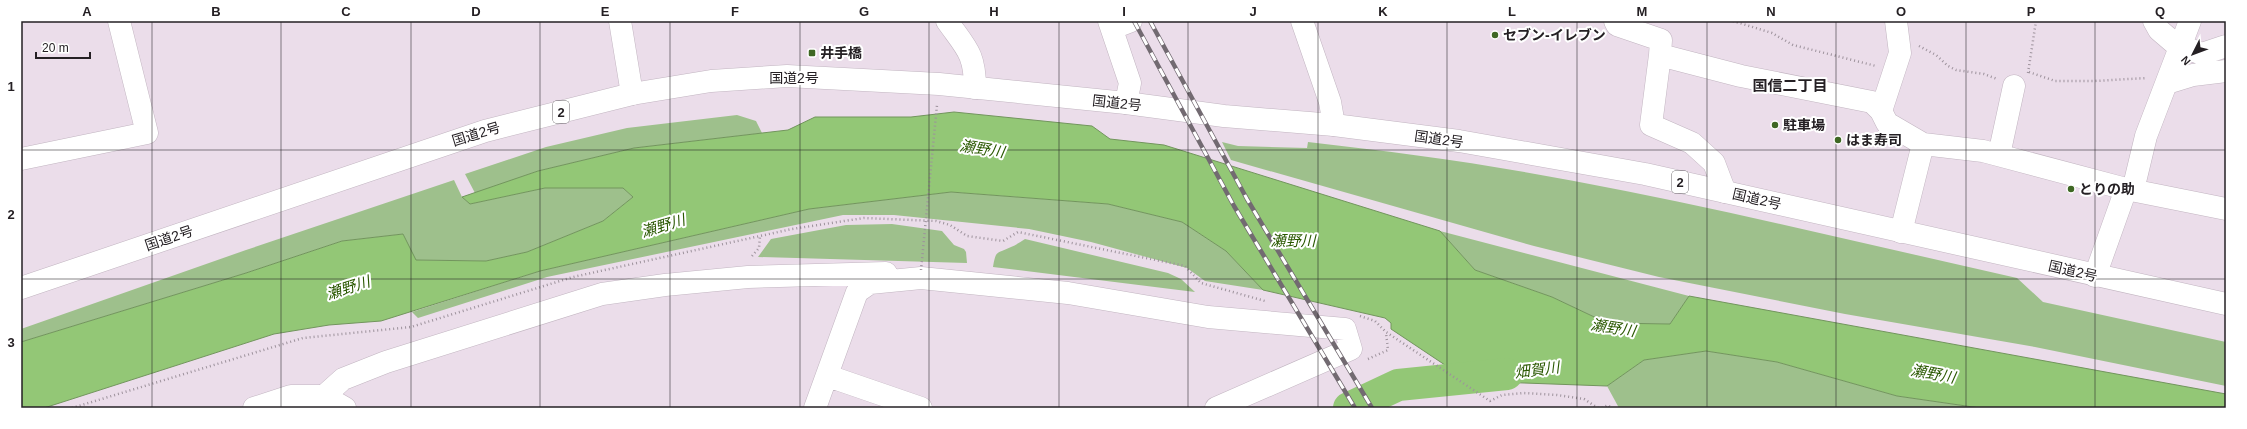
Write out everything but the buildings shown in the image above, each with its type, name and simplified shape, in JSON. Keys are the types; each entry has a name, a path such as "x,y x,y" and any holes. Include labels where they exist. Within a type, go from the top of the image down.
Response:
{"main road":[{"path":"21,159 146,133 119,21"},
{"path":"620,21 632,94"},
{"path":"947,21 972,55 975,68 975,88"},
{"path":"1302,21 1330,102 1334,125"},
{"path":"1615,21 1617,24 1661,40 1651,125 1692,143 1714,163 1725,192"},
{"path":"2154,21 2159,30 2181,47 2202,54 2226,46"},
{"path":"2095,276 2129,189 2146,136 2190,21"},
{"path":"1118,23 1130,83 1126,103"},
{"path":"1881,111 1900,53 1898,30"},
{"path":"1660,55 1741,76 1872,102 1881,111 1887,123 1923,144 1983,151 2129,189 2226,209"},
{"path":"2168,79 2226,71"},
{"name":"国道2号","path":"21,288 485,130 632,94 711,81 787,76 975,88 1126,103 1224,116 1334,125 1459,141 1645,174 2095,276 2226,304"},
{"path":"1999,155 2014,86"},
{"path":"1901,232 1923,144"},
{"path":"324,396 343,379 386,362 602,294 665,285 748,277 886,273 915,275 921,278 1068,293 1208,317 1345,329 1351,348 1216,408"},
{"path":"815,408 828,376 857,292 870,283 915,275"},
{"path":"828,376 921,408"},
{"path":"254,408 291,396 324,396 346,408"}],"path":[{"path":"1733,21 1772,33 1793,45 1894,70"},
{"path":"2036,21 2029,72 2055,81 2168,79"},
{"path":"1898,30 1916,44 1936,55 1948,66 1956,70 1984,74 2014,86"},
{"path":"915,275 937,105"},
{"path":"1406,344 1490,401 1502,395 1523,393 1558,395 1584,399 1598,408"},
{"path":"1602,408 1608,405 1611,408"}],"shaded area":[{"path":"737,115 756,121 762,133 634,148 538,171 475,193 465,174 546,147 627,128"},
{"path":"1222,142 1238,146 1307,148 1308,142 1408,154 1508,169 1685,203 2017,278 2043,302 2226,342 2226,386 2035,347 1845,314 1659,277 1534,246 1231,160"},
{"path":"454,180 462,197 470,204 545,188 623,188 633,197 603,221 527,252 486,261 415,260 403,234 342,241 246,273 21,342 21,329 246,250"},
{"path":"951,192 1108,204 1182,222 1226,251 1263,290 1205,281 1187,268 1091,242 1029,229 894,215 843,215 547,277 418,318 412,312 540,271 809,209"},
{"path":"892,224 942,231 954,245 964,249 966,252 967,263 758,257 771,239 846,225"},
{"path":"1440,231 1689,296 1670,324 1607,323 1552,297 1475,270"},
{"path":"1025,239 1168,273 1181,279 1195,292 993,267 995,257 998,253"},
{"path":"1706,351 1777,362 1897,396 1980,408 1619,408 1607,386 1644,360"}],"water":[{"name":"瀬野川","path":"954,112 1092,126 1110,139 1164,145 1440,231 1475,270 1552,297 1607,323 1670,324 1689,296 2226,394 2226,408 1980,408 1897,396 1777,362 1706,351 1644,360 1607,386 1469,381 1391,329 1391,323 1385,318 1263,290 1226,251 1182,222 1108,204 951,192 809,209 540,271 381,321 329,325 274,334 44,408 21,408 21,342 246,273 342,241 403,234 416,260 486,261 527,252 603,221 633,197 623,188 545,188 470,204 462,197 538,171 634,148 788,130 815,117 911,117"}],"waterway":[{"name":"畑賀川","path":"1349,408 1398,385 1507,374"}],"railway":[{"path":"1134,21 1234,206 1355,408"},
{"path":"1150,21 1247,199 1372,408"}],"place":[{"name":"セブン-イレブン","path":"1495,35"},
{"name":"井手橋","path":"812,53"},
{"name":"駐車場","path":"1775,125"},
{"name":"はま寿司","path":"1838,140"},
{"name":"とりの助","path":"2071,189"}],"district":[{"name":"国信二丁目","path":"1790,86"}]}
